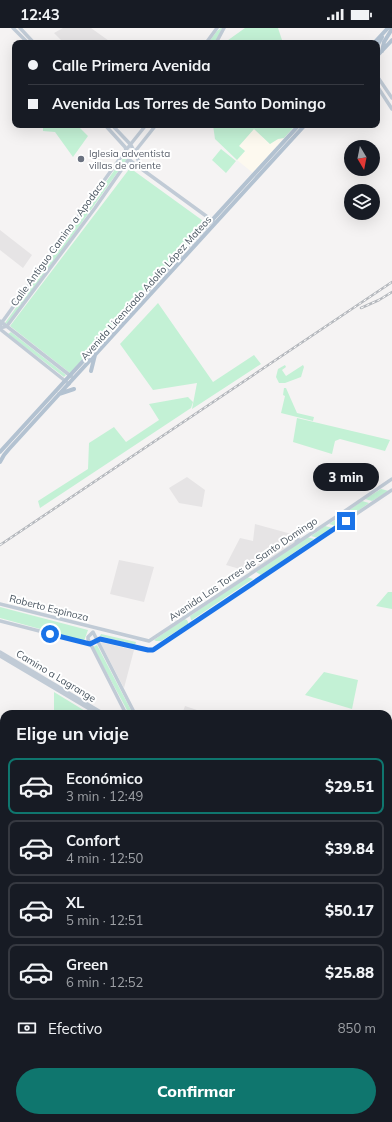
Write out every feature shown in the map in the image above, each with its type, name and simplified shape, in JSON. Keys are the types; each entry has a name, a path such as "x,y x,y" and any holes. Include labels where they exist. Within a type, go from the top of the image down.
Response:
{"main road":[{"path":"377,40 388,28"},
{"path":"382,50 384,42 392,29"},
{"path":"380,40 383,33"},
{"path":"380,52 392,40"},
{"name":"Avenida Licenciado Adolfo López Mateos","path":"0,452 96,354 296,128"},
{"name":"Avenida Licenciado Adolfo López Mateos","path":"72,377 301,128"},
{"path":"91,371 96,354"},
{"name":"Avenida Licenciado Adolfo López Mateos","path":"0,462 6,451 59,394 67,382"},
{"path":"59,394 74,389"}],"street":[{"path":"13,28 25,40"},
{"path":"20,28 31,40"},
{"path":"208,40 217,28"},
{"path":"218,40 224,28"},
{"path":"380,80 392,98"},
{"path":"380,91 392,109"},
{"path":"108,128 126,150 129,159 214,221"},
{"path":"115,128 131,145 143,170"},
{"name":"Calle Antiguo Camino a Apodaca","path":"1,323 143,128"},
{"name":"Calle Antiguo Camino a Apodaca","path":"3,328 95,208 134,152 154,128"},
{"path":"139,133 141,138 146,138"},
{"path":"89,202 93,203 95,208"},
{"path":"1,323 8,335 67,382"},
{"path":"3,328 72,377"},
{"name":"Avenida Las Torres de Santo Domingo","path":"95,628 146,641 152,640 392,479"},
{"name":"Avenida Las Torres de Santo Domingo","path":"97,640 100,639 153,650 392,490"},
{"path":"295,544 298,538 296,533"},
{"name":"Roberto Espinoza","path":"0,604 95,628"},
{"path":"0,621 90,644 97,640"},
{"path":"95,628 88,638 90,644 124,710"},
{"path":"93,632 133,710"},
{"name":"Camino a Lagrange","path":"0,652 97,710"},
{"name":"Camino a Lagrange","path":"0,656 91,710"}],"shaded area":[{"path":"63,28 91,28 108,40 61,40 54,33"},
{"path":"254,129 270,144 278,139 284,138 253,173 237,160 245,151 239,146"},
{"path":"0,230 32,255 23,268 0,250"},
{"path":"187,477 205,490 202,507 179,503 169,488"},
{"path":"255,524 295,535 296,542 250,572 226,565 240,538 253,541"},
{"path":"119,560 154,567 144,602 110,594"},
{"path":"100,642 134,650 124,688"},
{"path":"185,706 197,710 184,710"}],"green space":[{"path":"222,28 216,40 210,40 217,31"},
{"path":"245,28 278,28 282,40 228,40"},
{"path":"43,128 80,128 88,136 73,157 55,132 43,131"},
{"path":"213,128 293,128 284,138 278,139 270,144 254,129 239,146 245,151 237,160 215,139"},
{"path":"221,149 236,161 226,173 212,160"},
{"path":"126,154 127,159 39,283 8,324 5,323"},
{"path":"130,168 206,223 70,373 10,326"},
{"path":"158,303 213,382 254,355 261,364 192,409 197,383 153,390 120,344"},
{"path":"11,332 66,375 64,377 8,334"},
{"path":"285,365 286,367 282,370 286,376 303,365 304,367 301,377 285,383 279,383 276,377 278,369"},
{"path":"284,388 286,388 297,413 314,417 313,421 281,413 285,396 283,395"},
{"path":"188,397 193,402 191,408 40,508 38,501 88,469 89,443 114,427 126,442 159,420 149,404"},
{"path":"297,418 390,440 385,451 340,439 335,441 332,454 293,442"},
{"path":"381,489 389,491 372,501 365,499"},
{"path":"362,501 369,503 355,513 348,511"},
{"path":"344,514 351,516 336,526 329,524"},
{"path":"325,526 333,528 318,538 311,536"},
{"path":"307,537 314,539 261,575 256,572"},
{"path":"247,577 253,579 191,620 190,616"},
{"path":"388,592 392,592 392,609 376,606"},
{"path":"0,607 88,630 84,641 0,618"},
{"path":"184,619 187,620 188,624 161,641 154,640"},
{"path":"101,634 136,642 135,645 100,636"},
{"path":"97,645 131,710 127,710 93,647"},
{"path":"324,672 358,680 352,709 305,695"},
{"path":"54,692 83,710 54,710"}],"railway":[{"path":"0,545 392,282"},
{"path":"361,308 392,292"}],"place":[{"name":"Iglesia adventista villas de oriente","path":"81,159"}],"route":[{"path":"50,634 90,644 100,639 153,650 346,521"}]}
